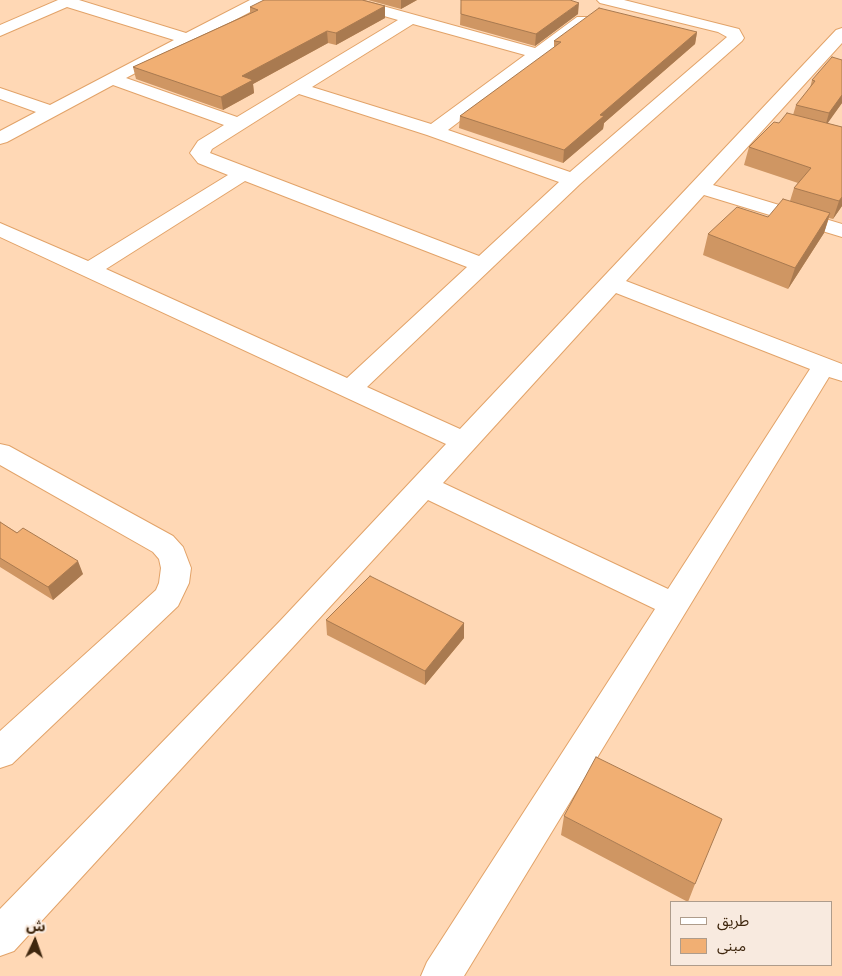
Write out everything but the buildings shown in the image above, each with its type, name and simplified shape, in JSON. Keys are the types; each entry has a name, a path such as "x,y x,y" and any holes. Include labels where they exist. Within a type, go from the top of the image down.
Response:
{"street":[{"path":"344,0 539,54"},
{"path":"0,31 69,1 188,39"},
{"path":"350,389 573,180 736,38 733,32 723,28 607,1 539,54 434,131"},
{"path":"0,138 188,39 251,2"},
{"path":"410,19 238,124 205,145 200,152 205,159 481,265"},
{"path":"0,937 297,623 700,188 773,121 837,46"},
{"path":"111,79 238,124"},
{"path":"297,88 434,131 573,180"},
{"path":"0,93 50,111"},
{"path":"89,270 243,174"},
{"path":"700,188 842,231"},
{"path":"0,229 465,442"},
{"path":"440,976 674,605 833,369 611,283"},
{"path":"0,453 163,544 173,555 176,568 174,583 167,598 0,753"},
{"path":"424,486 674,605"}]}
